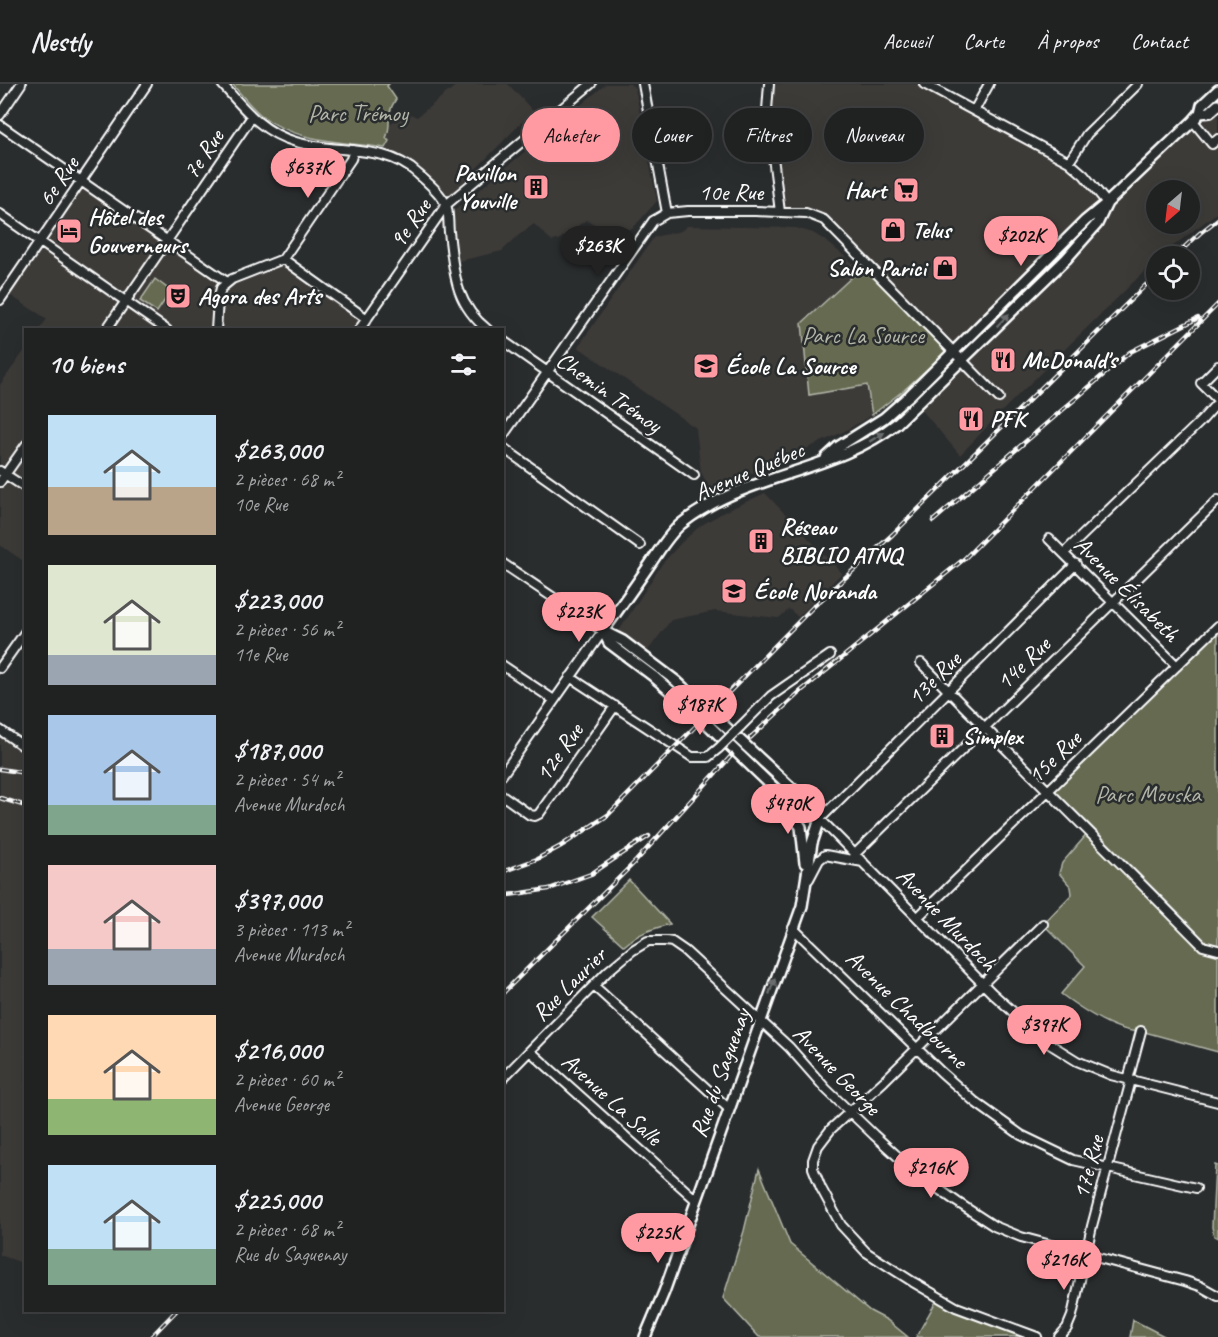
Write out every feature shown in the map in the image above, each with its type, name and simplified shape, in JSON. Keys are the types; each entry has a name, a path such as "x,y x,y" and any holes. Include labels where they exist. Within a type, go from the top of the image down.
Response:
{"main road":[{"name":"Avenue Québec","path":"823,461 838,447 891,412 1085,221 1107,203 1196,117 1202,105 1218,90"},
{"name":"Avenue Québec","path":"1196,117 1210,112 1218,105"},
{"name":"Avenue Québec","path":"603,631 667,539 680,525 716,503 843,455 884,433 1066,259 1097,224 1107,203"},
{"name":"Avenue Murdoch","path":"603,631 609,643 692,709 792,804 820,819"},
{"name":"Avenue Murdoch","path":"603,631 623,641 676,681 798,794 820,819"},
{"path":"768,783 801,827 805,858 805,889"},
{"name":"Rue du Saguenay","path":"645,1337 802,906 812,843 820,819"}],"street":[{"path":"0,115 21,84"},
{"name":"6e Rue","path":"0,300 147,84"},
{"path":"222,84 251,118 295,142 389,156 403,163 437,192 446,205 458,292 477,322 485,328"},
{"name":"9e Rue","path":"360,328 446,205 591,84"},
{"path":"644,84 668,213"},
{"path":"770,84 767,110 780,212"},
{"path":"924,84 1069,162 1084,175 1107,203"},
{"path":"974,111 988,84"},
{"path":"1069,162 1087,134 1138,84"},
{"path":"1196,117 1212,144 1218,139"},
{"name":"7e Rue","path":"107,328 251,118"},
{"path":"0,125 226,282"},
{"path":"216,328 218,295 221,288 226,282 283,259 351,159 354,150"},
{"name":"10e Rue","path":"504,434 646,229 653,221 668,213 688,211 806,213 824,220 999,398"},
{"path":"0,214 164,328"},
{"path":"283,259 367,319"},
{"name":"Chemin Trémoy","path":"504,341 694,475"},
{"path":"1064,553 1201,421 1218,401 1201,383 1218,366"},
{"path":"24,448 2,475 24,487"},
{"path":"504,448 640,545"},
{"name":"14e Rue","path":"855,854 1218,500"},
{"name":"Avenue Élisabeth","path":"1049,539 1176,666"},
{"name":"Avenue Murdoch","path":"504,564 603,631"},
{"name":"13e Rue","path":"820,819 1076,564"},
{"name":"15e Rue","path":"918,917 1218,626"},
{"path":"504,771 603,631"},
{"path":"0,668 24,634"},
{"path":"570,677 692,757 708,757 771,696 830,655"},
{"path":"921,663 1047,792 1078,820 1203,946 1218,950"},
{"path":"504,666 554,700"},
{"name":"12e Rue","path":"504,796 530,814 535,816 539,814 615,706"},
{"path":"0,730 24,747"},
{"name":"Avenue Murdoch","path":"820,819 983,983 1035,1033 1062,1053 1111,1076 1218,1102"},
{"path":"805,889 812,870 825,855 863,862"},
{"path":"1037,1337 938,1298 866,1252 842,1225 816,1177 813,1160 822,1140 1043,924"},
{"name":"Avenue Chadbourne","path":"793,928 941,1072 975,1102 1021,1135 1073,1160 1196,1188"},
{"name":"Rue Laurier","path":"504,1077 608,971 648,941 672,942"},
{"name":"Avenue George","path":"672,942 685,951 789,1047 851,1113 916,1173 978,1216 1021,1238 1185,1281 1218,1296"},
{"path":"594,986 728,1108"},
{"name":"17e Rue","path":"1061,1335 1072,1316 1141,1031"},
{"name":"Avenue La Salle","path":"530,1051 695,1200"}],"shaded area":[{"path":"458,84 508,84 530,108 522,108 522,122 447,198 385,148 386,126 408,113 417,117"},
{"path":"606,84 630,84 635,88 639,108 632,108 632,162 649,162 657,201 632,229 606,230 586,220 560,239 552,241 534,224 502,251 459,261 451,216 455,210 522,154 522,162 620,162 620,108 577,108"},
{"path":"769,84 924,84 1069,162 1108,203 1190,130 1218,111 1218,212 1200,226 1200,180 1146,180 1146,234 1189,234 1173,246 1146,246 1146,270 960,455 920,408 967,360 834,223 820,212 807,209 780,212 775,162 812,162 812,108 769,108"},
{"path":"81,181 226,282 283,259 367,319 360,328 40,328 47,319 5,292"},
{"name":"École La Source","path":"687,226 796,228 813,233 826,241 861,270 802,323 810,395 867,385 872,415 843,432 711,492 701,472 696,428 578,347 654,237 681,231"},
{"path":"24,351 24,561 0,545 0,385"},
{"name":"École Noranda","path":"765,493 842,573 798,617 789,609 779,618 715,611 671,620 646,653 617,634 662,564 681,543 700,526"},
{"path":"0,730 24,747 24,1264 0,1255"}],"green space":[{"name":"Parc Trémoy","path":"232,84 389,84 387,86 396,99 389,115 386,138 389,141 385,148 320,139 289,131 261,115"},
{"name":"Parc La Source","path":"867,263 946,352 872,415 867,385 809,395 802,323"},
{"path":"155,279 171,291 157,312 140,301"},
{"name":"Parc Mouska","path":"1218,626 1218,1052 1141,1031 1121,1028 1099,1019 1061,994 1085,966 1043,924 1072,894 1071,887 1059,873 1062,863 1089,832 1047,792"},
{"path":"629,880 670,924 640,934 624,946 592,917"},
{"path":"1215,1165 1218,1166 1218,1238 1214,1236 1212,1227"},
{"path":"759,1169 790,1244 870,1311 887,1320 908,1337 759,1337 723,1298 744,1231"},
{"path":"938,1298 1037,1337 916,1337"},
{"path":"1133,1320 1166,1337 1130,1337"}],"railway":[{"path":"1186,246 1218,219"},
{"path":"504,871 537,859 608,815 813,607 893,534 1146,285"},
{"path":"750,738 801,691 964,559 1218,304"},
{"path":"933,521 1130,352 1198,318"},
{"path":"504,992 636,861 732,755"},
{"path":"0,769 24,773"},
{"path":"0,798 24,805"},
{"path":"504,896 549,889 591,874 649,836"},
{"path":"151,1337 175,1312"}],"place":[{"name":"Pavillon Youville","path":"536,187"},
{"name":"Hart","path":"906,190"},
{"name":"Telus","path":"893,230"},
{"name":"Hôtel des Gouverneurs","path":"69,231"},
{"name":"Salon Parici","path":"945,268"},
{"name":"Agora des Arts","path":"178,296"},
{"name":"McDonald's","path":"1003,360"},
{"name":"École La Source","path":"706,366"},
{"name":"PFK","path":"971,419"},
{"name":"Réseau BIBLIO ATNQ","path":"761,541"},
{"name":"École Noranda","path":"734,591"},
{"name":"Simplex","path":"942,736"}]}
